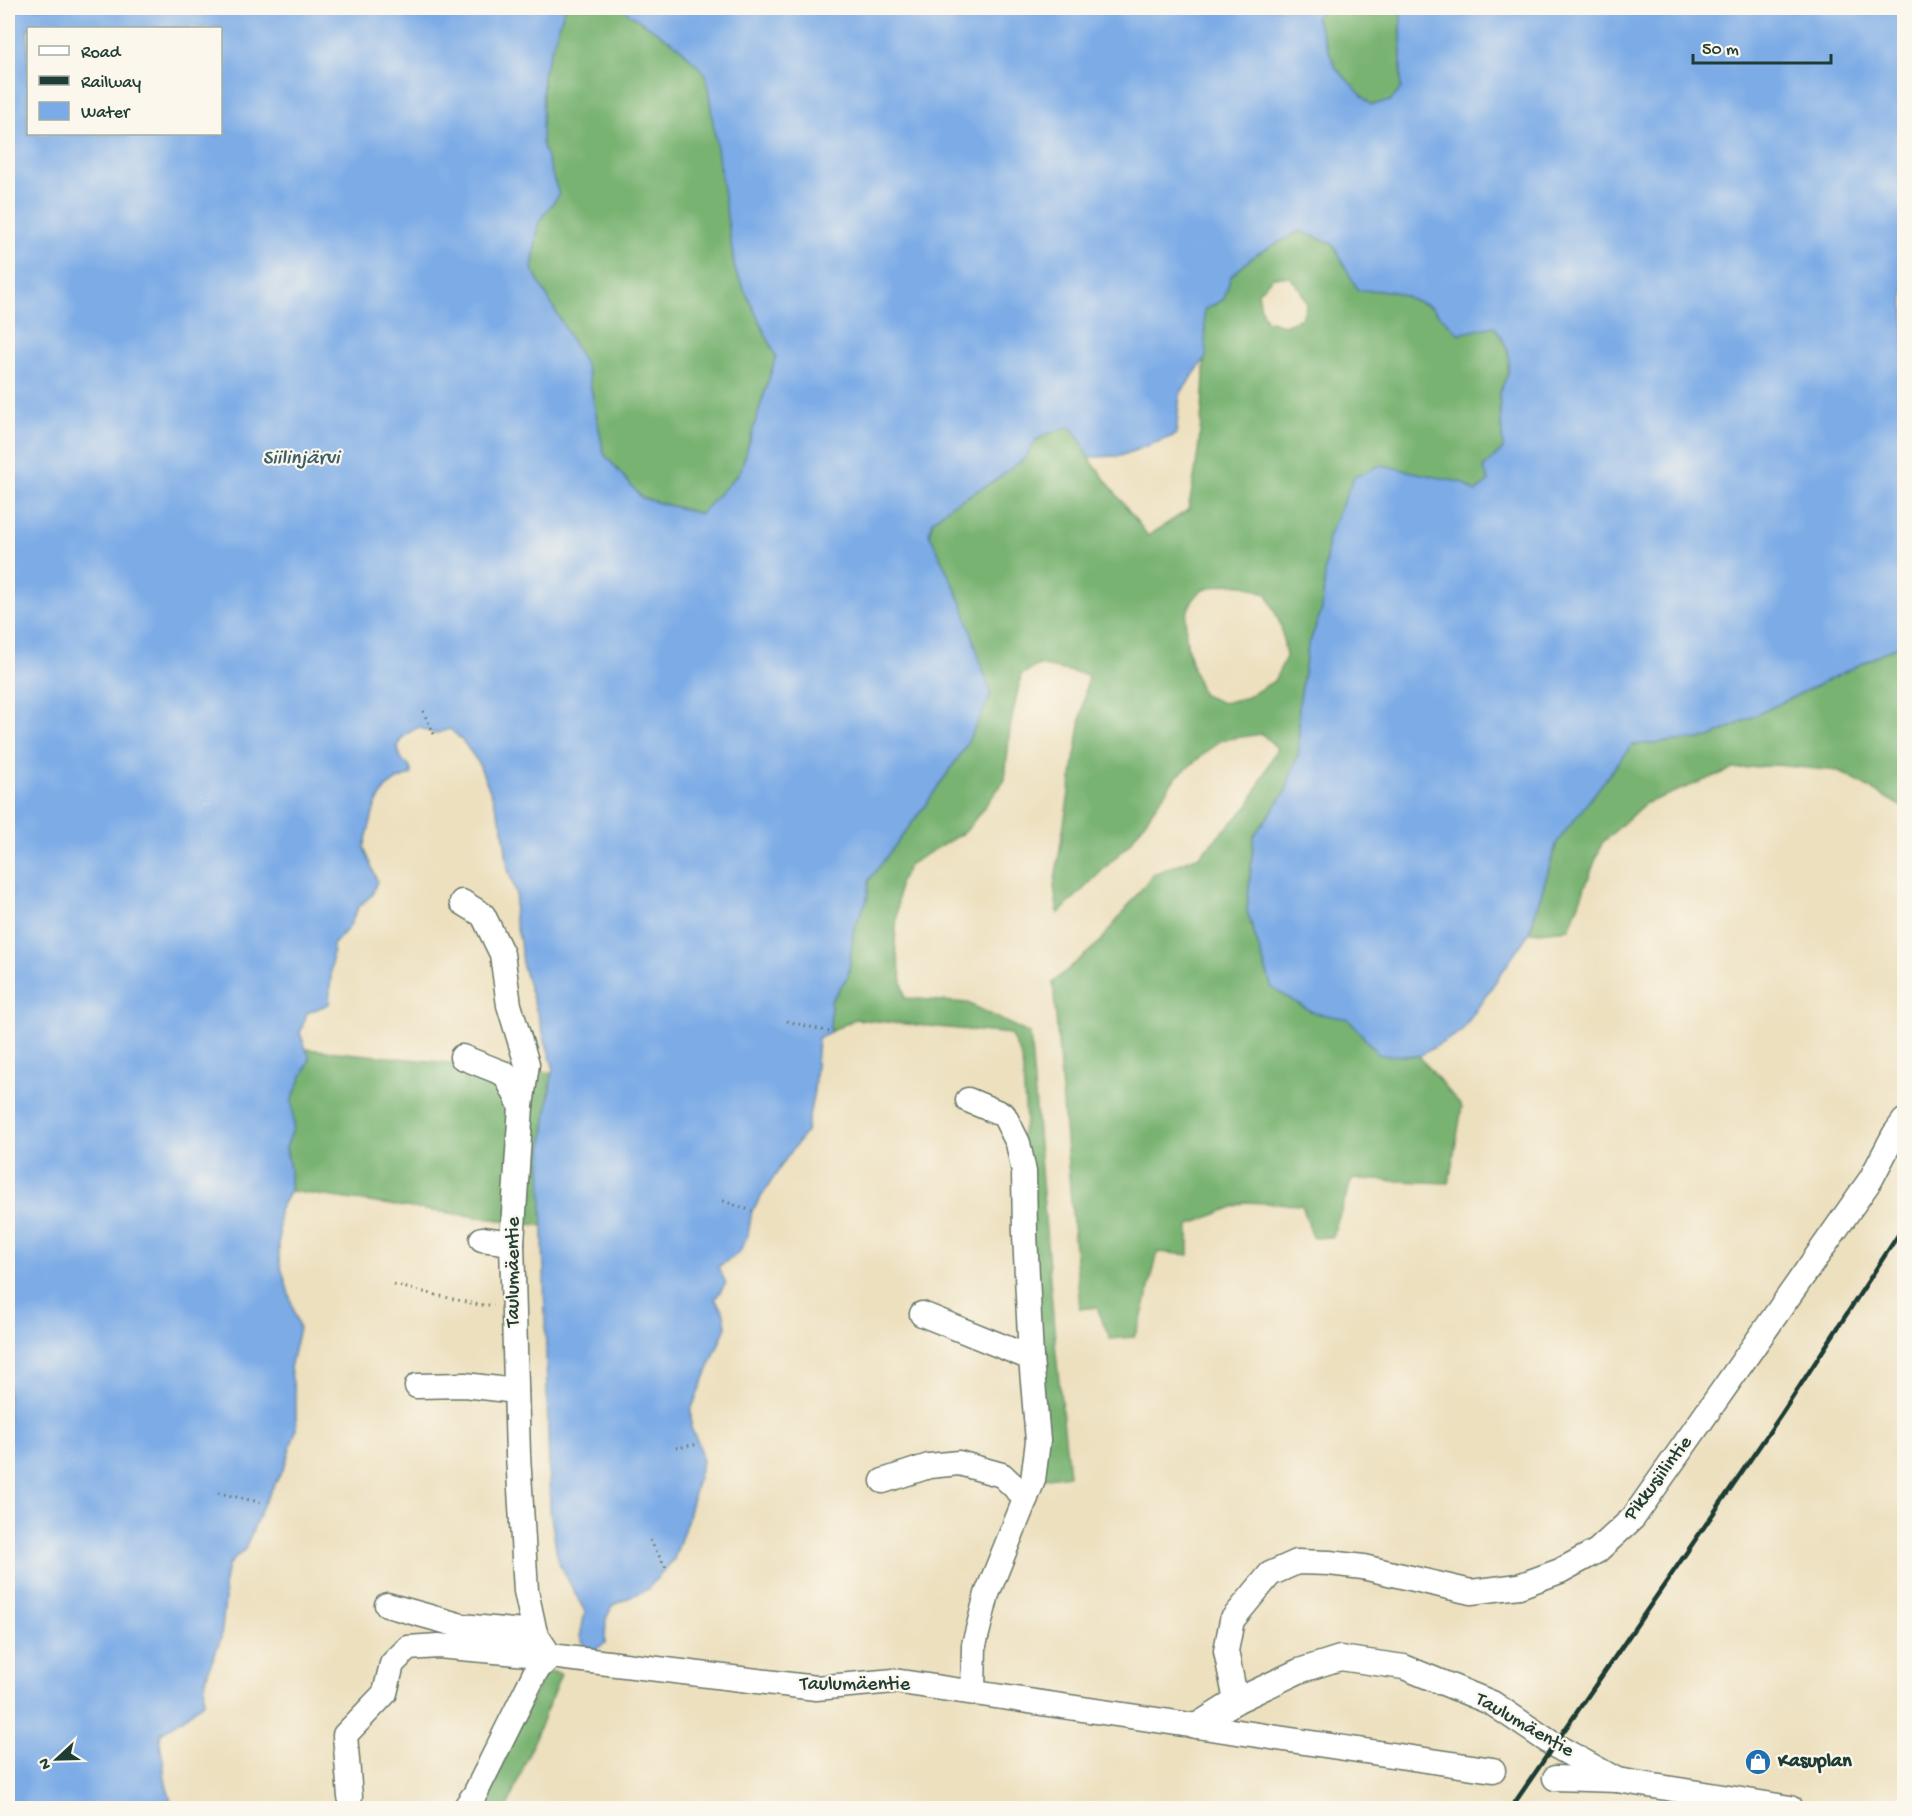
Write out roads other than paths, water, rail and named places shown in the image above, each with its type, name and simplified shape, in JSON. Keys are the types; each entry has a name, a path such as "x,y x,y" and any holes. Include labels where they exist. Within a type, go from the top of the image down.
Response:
{"street":[{"name":"Taulumäentie","path":"462,902 483,915 501,954 509,1005 527,1064 521,1106 512,1243 516,1391 526,1591 535,1633 550,1656"},
{"path":"462,1058 505,1074 521,1106"},
{"path":"968,1100 1004,1115 1018,1143 1024,1172 1031,1358 1038,1441 1033,1480 987,1594 974,1645 973,1692"},
{"name":"Pikkusiilintie","path":"1236,1701 1226,1651 1232,1620 1270,1574 1297,1562 1363,1567 1471,1592 1519,1586 1560,1571 1597,1551 1633,1518 1871,1179 1894,1135 1905,1121"},
{"path":"482,1239 512,1243"},
{"path":"922,1314 1031,1358"},
{"path":"417,1386 465,1385 516,1391"},
{"path":"883,1481 929,1466 959,1463 1002,1475 1026,1498"},
{"path":"387,1605 462,1626 535,1633"},
{"name":"Taulumäentie","path":"350,1797 345,1735 385,1693 392,1664 408,1648 438,1646 550,1656 816,1688 894,1681 1493,1770"},
{"path":"465,1809 475,1794 536,1671 550,1656"},
{"name":"Taulumäentie","path":"1196,1726 1236,1701 1299,1671 1340,1658 1404,1667 1491,1703 1554,1745 1617,1780"},
{"name":"Taulumäentie","path":"1555,1778 1617,1780 1790,1809"}],"water":[{"name":"Siilinjärvi","path":"8,8 565,8 543,74 542,143 559,195 539,221 532,269 587,368 604,454 642,498 700,514 740,472 776,356 735,270 706,74 678,46 621,8 1325,8 1315,17 1336,68 1371,105 1391,101 1401,88 1401,16 1398,8 1904,8 1904,643 1709,738 1632,745 1557,842 1529,933 1461,1032 1419,1056 1379,1055 1348,1019 1314,1013 1272,988 1247,911 1254,836 1285,793 1299,751 1299,705 1308,647 1322,609 1328,537 1354,477 1381,465 1464,483 1475,492 1489,481 1483,468 1503,449 1499,393 1508,374 1509,354 1494,326 1459,334 1431,307 1392,291 1358,290 1332,243 1300,231 1255,255 1231,276 1224,299 1204,310 1206,357 1180,394 1176,435 1120,456 1088,457 1071,427 1049,433 1036,440 1025,458 991,483 951,505 933,521 929,533 963,606 991,695 964,749 869,880 867,900 854,927 848,976 831,1001 830,1032 818,1038 814,1091 806,1132 752,1211 748,1235 739,1253 718,1267 726,1283 715,1299 724,1313 726,1327 691,1410 691,1428 699,1444 702,1462 687,1521 674,1559 648,1589 613,1605 606,1619 605,1643 596,1649 586,1648 580,1637 585,1612 558,1561 550,1510 541,1159 553,1066 522,963 520,941 514,918 516,893 508,869 503,828 478,762 462,740 450,729 434,734 419,727 402,738 398,750 402,760 409,765 412,774 397,780 385,789 375,806 364,847 377,881 372,895 359,906 349,927 333,945 329,1004 307,1013 300,1033 310,1059 292,1099 294,1126 286,1148 290,1170 290,1191 279,1210 279,1260 299,1328 290,1368 296,1399 296,1430 284,1468 264,1503 245,1549 228,1565 224,1587 221,1638 205,1680 204,1702 161,1733 160,1744 164,1774 173,1808 8,1808"}],"railway":[{"path":"1511,1808 1781,1415 1904,1226"}],"place":[{"name":"Kasuplan","path":"1758,1762"}]}
